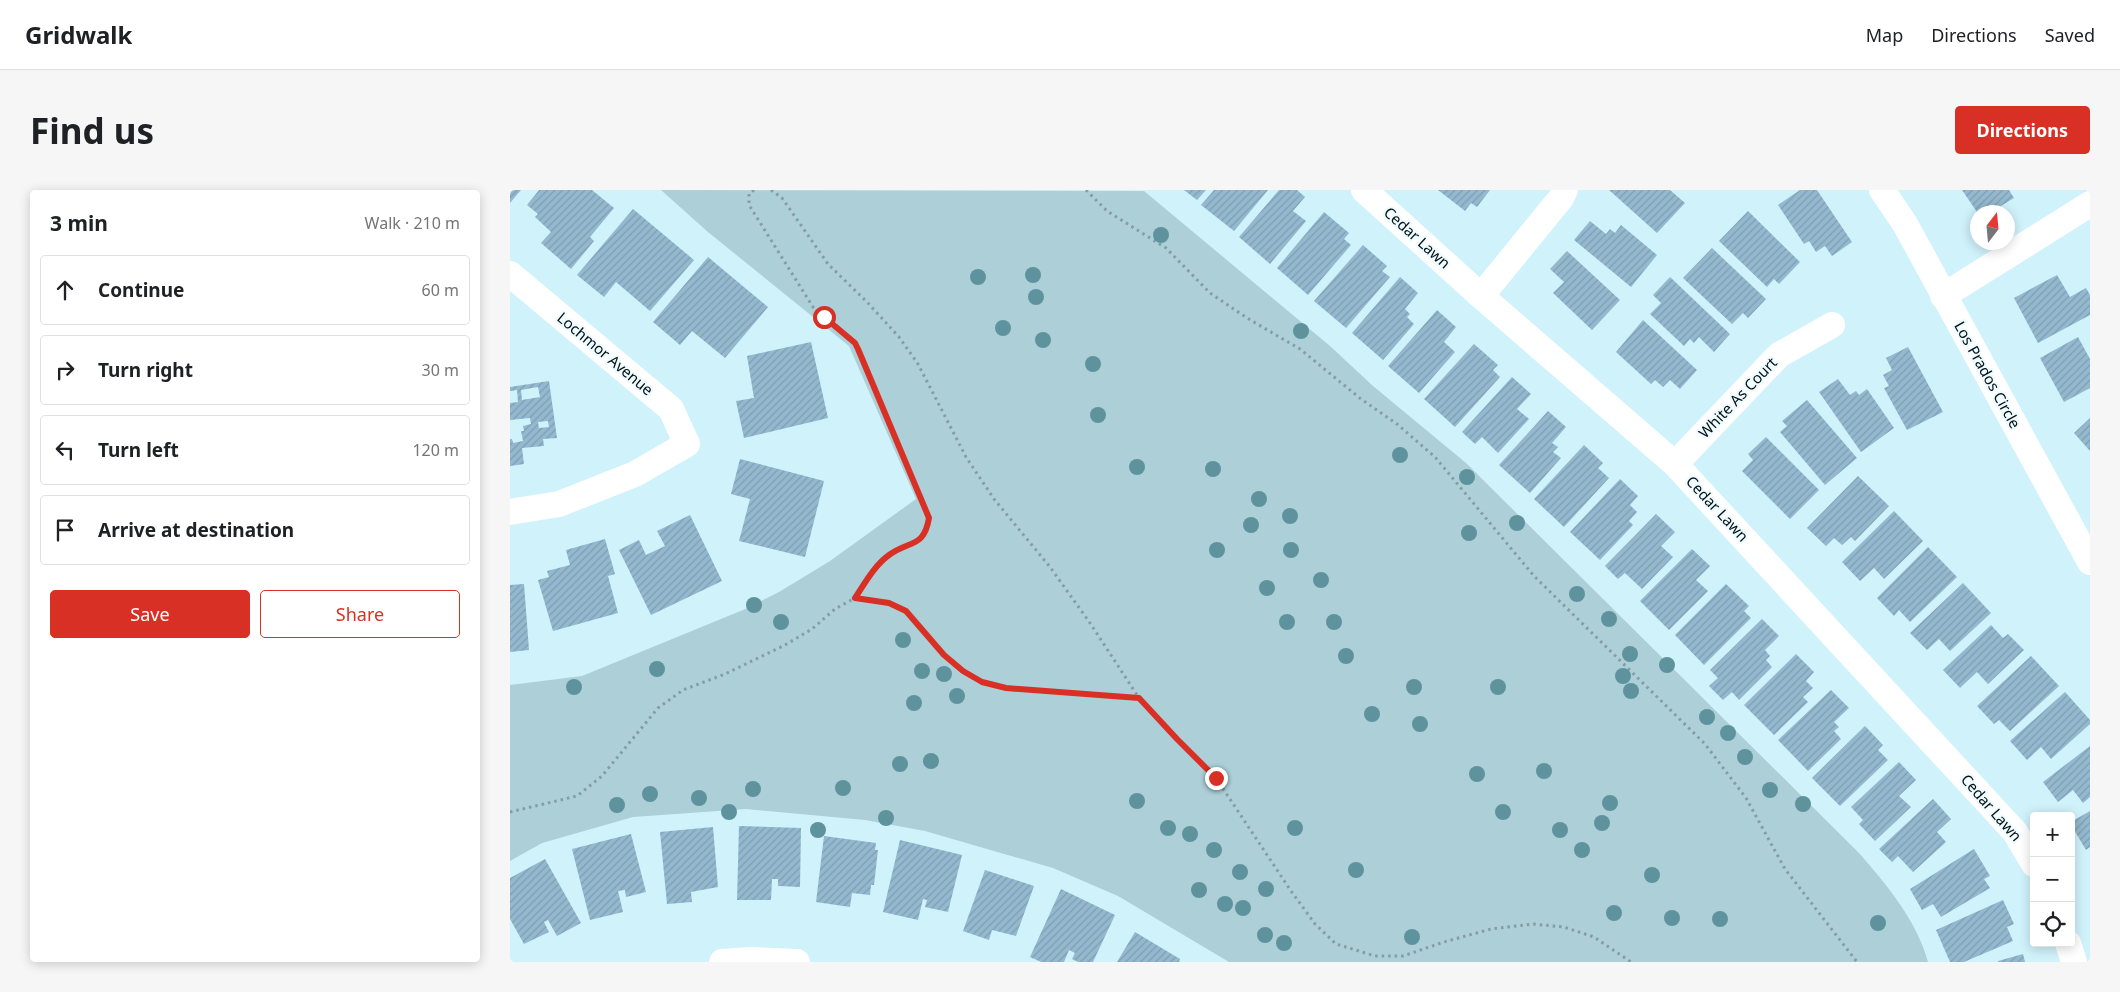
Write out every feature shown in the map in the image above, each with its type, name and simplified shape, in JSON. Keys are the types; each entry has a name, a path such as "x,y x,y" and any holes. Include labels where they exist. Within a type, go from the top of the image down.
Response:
{"street":[{"name":"Cedar Lawn","path":"1364,190 1481,296 1676,464 2015,832 2030,857"},
{"path":"1481,296 1561,198 1565,190"},
{"name":"Los Prados Circle","path":"1882,190 1905,224 2090,562"},
{"path":"2088,190 2090,194"},
{"path":"1943,296 2090,204"},
{"name":"Lochmor Avenue","path":"510,274 671,409 687,444 635,474 559,504 510,512"},
{"name":"White As Court","path":"1676,464 1779,355 1832,324"},
{"path":"2069,947 2074,962"},
{"path":"722,962 751,960 797,962"}],"path":[{"path":"510,812 576,796 602,776 658,708 683,690 725,674 785,645 812,629 835,609 855,598 874,570 890,554 919,542 927,530 929,518 855,343 813,307 749,205 749,194 754,190"},
{"path":"771,190 782,198 828,264 899,337 918,364 966,456 994,500 1050,567 1090,623 1139,698 1216,778 1291,891 1316,924 1336,944 1375,956 1403,956 1491,929 1533,924 1564,927 1594,937 1631,962"},
{"path":"1086,190 1107,211 1166,248 1210,292 1247,318 1300,349 1361,399 1397,424 1435,457 1534,576 1705,744 1746,798 1785,869 1857,962"},
{"path":"855,598 889,603 906,611 944,655 963,671 982,682 1006,688 1139,698"}],"shaded area":[{"path":"661,190 1144,191 1330,346 1373,386 1466,463 1859,853 1909,918 1917,932 1928,962 1229,962 1118,896 1053,868 925,831 865,820 746,809 633,817 542,843 510,861 510,685 582,676 743,610 779,592 830,561 916,499 849,346 708,232"}],"building":[{"path":"510,190 521,190 510,203"},
{"path":"539,190 592,190 614,208 590,237 594,241 571,269 541,243 551,232 535,217 538,214 527,205"},
{"path":"1184,190 1206,190 1197,200"},
{"path":"1214,190 1268,190 1234,231 1201,205"},
{"path":"1279,190 1297,190 1305,197 1293,211 1306,221 1270,264 1239,237"},
{"path":"1438,190 1490,190 1477,207 1471,203 1465,211"},
{"path":"1609,190 1670,190 1685,203 1657,233"},
{"path":"1800,190 1817,190 1852,242 1832,256 1825,246 1816,252 1809,241 1804,244 1778,205"},
{"path":"1962,190 2009,190 2014,198 2002,205 1972,205"},
{"path":"633,209 694,260 650,311 616,282 604,297 577,275"},
{"path":"1748,211 1800,262 1779,284 1774,279 1767,287 1719,241"},
{"path":"1324,212 1349,233 1344,239 1351,245 1308,295 1277,268"},
{"path":"1590,221 1606,234 1610,229 1615,233 1621,225 1657,255 1631,287 1574,240"},
{"path":"1363,245 1387,266 1382,271 1390,277 1346,328 1314,301"},
{"path":"1712,248 1766,299 1748,318 1743,313 1732,324 1683,278"},
{"path":"1567,251 1620,300 1592,330 1553,293 1564,282 1550,269"},
{"path":"708,257 768,307 725,358 692,331 680,345 653,322"},
{"path":"2057,275 2070,297 2086,288 2090,295 2090,315 2038,343 2014,298"},
{"path":"1400,277 1418,293 1405,309 1410,314 1407,317 1414,324 1383,360 1352,333"},
{"path":"1670,277 1730,334 1714,352 1699,337 1694,343 1690,339 1684,346 1650,314 1661,303 1653,295"},
{"path":"1437,310 1456,327 1444,342 1455,352 1419,393 1388,366"},
{"path":"1643,320 1697,370 1680,389 1670,380 1663,387 1655,380 1651,384 1616,352"},
{"path":"2078,337 2090,359 2090,388 2064,402 2040,358"},
{"path":"811,342 828,418 744,438 736,401 754,398 747,356"},
{"path":"1474,344 1498,365 1493,370 1500,377 1455,427 1424,399"},
{"path":"1908,347 1943,412 1907,430 1884,388 1889,386 1883,375 1892,370 1886,358"},
{"path":"1512,377 1531,394 1517,409 1529,419 1498,453 1482,437 1475,444 1462,432"},
{"path":"1838,379 1850,395 1856,391 1859,395 1867,389 1894,428 1861,452 1819,392"},
{"path":"549,381 557,438 543,439 544,446 522,448 524,464 510,466 510,439 512,439 513,443 523,441 521,431 524,431 523,426 531,424 530,418 510,420 510,403 518,402 517,390 510,391 510,387","holes":["538,387 540,397 522,400 521,390","548,421 549,427 539,428 538,422"]},
{"path":"1807,400 1857,458 1825,485 1780,432 1787,426 1782,421"},
{"path":"1548,411 1566,427 1552,443 1558,447 1553,452 1561,458 1530,493 1499,465"},
{"path":"2090,418 2090,451 2074,433"},
{"path":"1766,437 1819,490 1790,519 1742,471 1753,460 1748,454"},
{"path":"1584,445 1603,463 1598,468 1609,478 1564,527 1534,499"},
{"path":"740,459 824,481 805,557 739,541 750,499 731,494"},
{"path":"1858,476 1889,506 1855,541 1851,537 1842,545 1834,538 1826,546 1807,528"},
{"path":"1620,479 1638,496 1630,505 1637,512 1629,521 1633,525 1600,560 1570,532"},
{"path":"1894,511 1923,541 1884,579 1874,568 1860,581 1842,562"},
{"path":"1656,514 1675,532 1661,546 1673,557 1642,589 1625,573 1618,579 1605,566"},
{"path":"690,515 722,581 651,615 619,550 639,540 646,555 665,546 657,531"},
{"path":"605,539 615,574 608,576 618,613 553,631 538,580 549,577 547,571 570,565 566,550"},
{"path":"1928,547 1957,577 1910,622 1899,610 1894,616 1877,598"},
{"path":"1692,549 1710,566 1696,580 1708,591 1669,630 1640,601"},
{"path":"1963,583 1991,613 1950,651 1939,639 1927,650 1910,633"},
{"path":"524,584 529,650 510,652 510,585"},
{"path":"1726,584 1749,606 1744,611 1751,618 1704,665 1675,635"},
{"path":"1762,619 1779,636 1765,650 1770,656 1766,660 1772,667 1739,700 1732,692 1723,700 1709,686 1718,678 1710,670"},
{"path":"1991,625 2003,638 2008,634 2024,650 1988,684 1977,672 1960,688 1943,670"},
{"path":"1796,654 1814,672 1806,681 1813,688 1803,697 1808,702 1774,735 1744,705"},
{"path":"2031,656 2059,686 2010,731 1999,720 1994,724 1977,706"},
{"path":"1831,690 1849,708 1834,722 1839,727 1834,731 1841,739 1808,771 1778,740"},
{"path":"2065,692 2090,720 2090,724 2051,759 2041,747 2027,760 2010,741"},
{"path":"1865,726 1883,745 1878,750 1888,760 1840,806 1812,778"},
{"path":"2090,746 2090,797 2083,803 2073,790 2058,802 2043,782"},
{"path":"1899,762 1916,780 1899,796 1911,807 1875,841 1859,824 1863,820 1851,807"},
{"path":"1933,799 1951,819 1937,832 1946,842 1913,872 1898,856 1892,862 1879,849"},
{"path":"2090,811 2090,847 2086,850 2075,832 2075,820"},
{"path":"739,826 801,828 800,887 778,886 778,879 772,879 771,900 737,900"},
{"path":"713,827 718,887 691,892 692,902 667,904 660,832"},
{"path":"631,834 646,892 626,897 625,890 618,891 623,912 590,920 572,849"},
{"path":"824,836 876,843 875,850 878,850 874,885 871,885 870,895 852,893 850,907 816,902"},
{"path":"900,840 962,855 948,912 925,907 927,900 923,899 918,920 883,912"},
{"path":"1974,849 1990,876 1984,879 1990,888 1941,917 1933,904 1922,910 1910,889"},
{"path":"545,859 581,923 557,936 548,920 544,922 549,932 524,944 510,919 510,878"},
{"path":"985,870 1034,886 1016,936 992,930 989,940 963,931"},
{"path":"1061,889 1115,915 1093,962 1078,962 1072,959 1075,953 1069,950 1064,962 1041,962 1030,957"},
{"path":"2003,900 2014,924 2007,927 2013,941 1964,962 1950,962 1936,930"},
{"path":"1135,932 1180,959 1179,962 1117,962"},
{"path":"2023,954 2025,962 1998,962 1998,961"}],"route":[{"path":"824,317 855,343 929,518 927,530 919,542 890,554 874,570 855,598 889,603 906,611 922,627 944,655 963,671 982,682 1006,688 1139,698 1216,778"}]}
